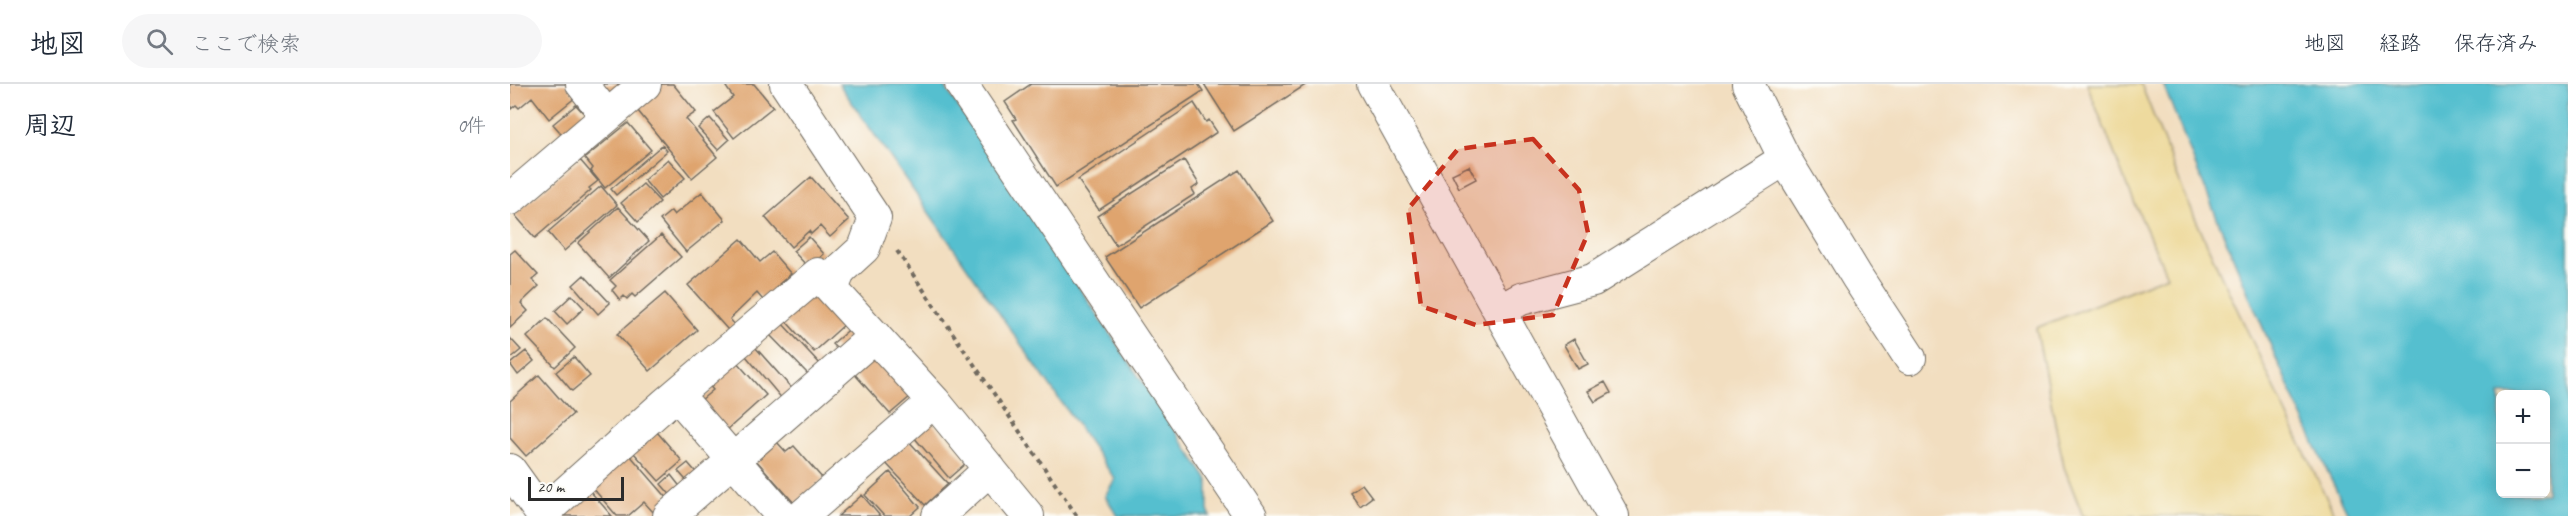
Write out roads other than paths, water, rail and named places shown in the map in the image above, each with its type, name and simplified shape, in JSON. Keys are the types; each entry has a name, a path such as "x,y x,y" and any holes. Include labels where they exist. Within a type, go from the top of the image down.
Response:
{"street":[{"path":"582,84 607,116"},
{"path":"510,199 645,84"},
{"path":"786,84 875,218 864,248 840,270 832,289"},
{"path":"961,84 1251,516"},
{"path":"1373,84 1613,516"},
{"path":"1748,84 1785,159 1910,358"},
{"path":"1499,310 1521,299 1593,280 1785,159"},
{"path":"510,470 543,515 665,404 678,396 818,274 934,401 1028,516"},
{"path":"669,516 875,336"},
{"path":"678,396 782,516"},
{"path":"802,516 934,401"},
{"path":"938,516 990,469"}],"water":[{"path":"839,84 943,84 1208,480 1208,511 1211,516 1118,516 1105,496 1115,479"},
{"path":"2163,84 2568,84 2568,516 2349,516 2275,356"}]}
